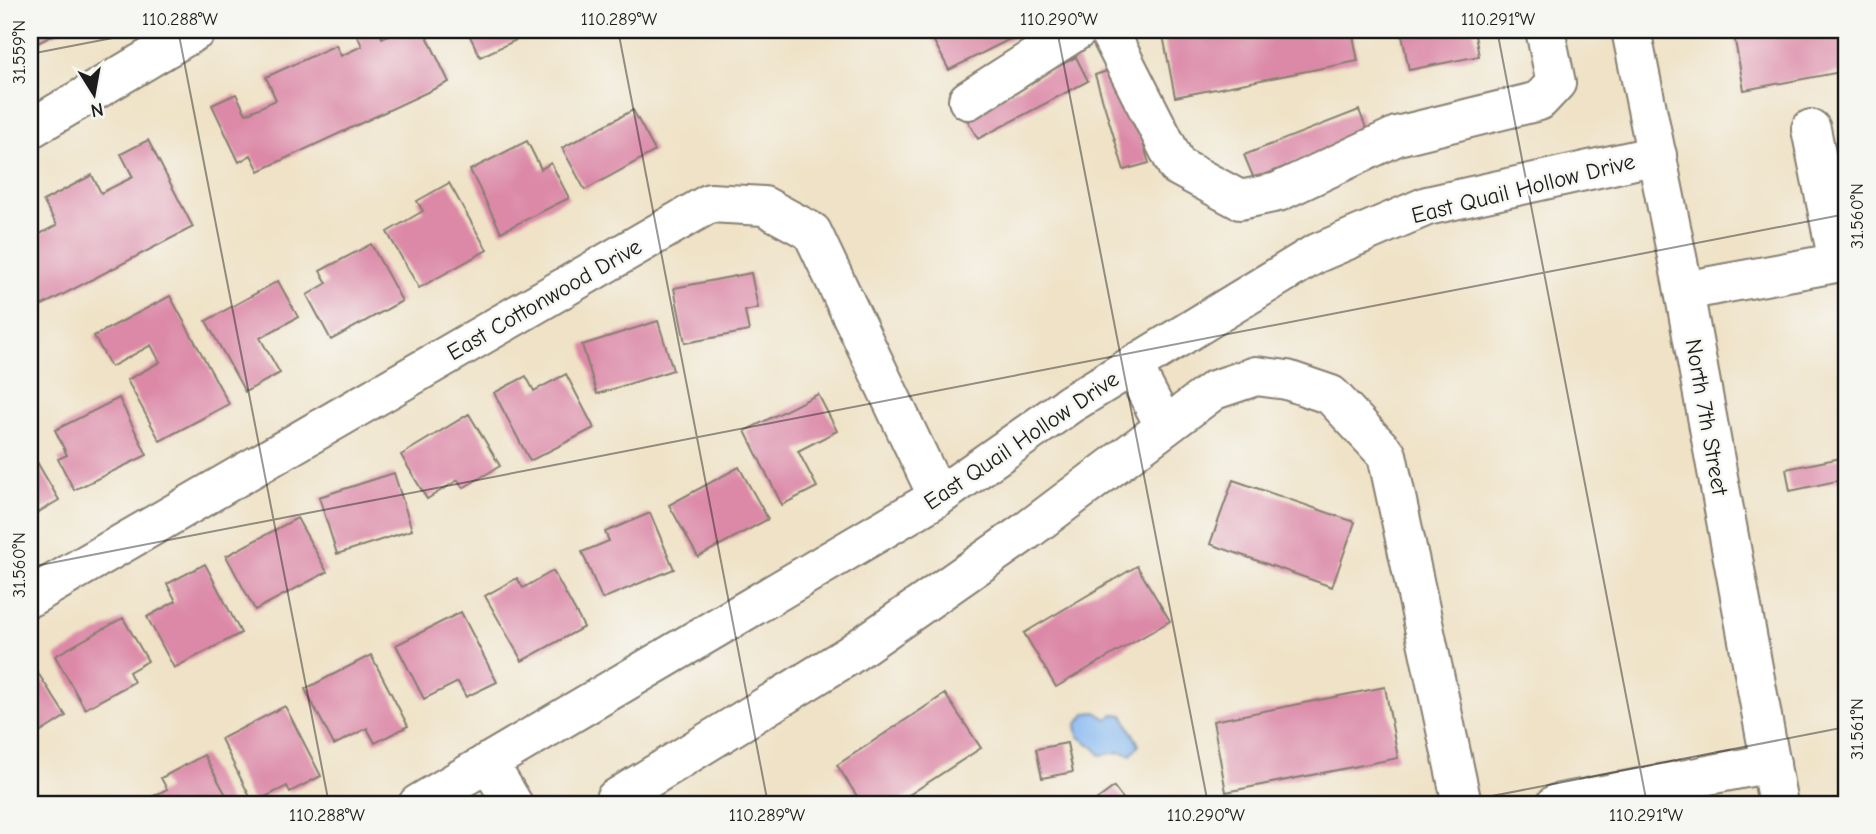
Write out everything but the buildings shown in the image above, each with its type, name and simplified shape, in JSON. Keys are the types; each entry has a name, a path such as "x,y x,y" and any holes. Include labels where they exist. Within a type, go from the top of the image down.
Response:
{"street":[{"path":"30,129 197,30"},
{"path":"968,100 1078,30"},
{"path":"1108,30 1177,166 1240,200 1278,191 1397,136 1539,101 1556,83 1545,30"},
{"name":"North 7th Street","path":"1631,30 1684,291 1778,804"},
{"path":"1684,291 1842,262 1811,129"},
{"name":"East Quail Hollow Drive","path":"418,804 938,497 1070,404 1315,254 1427,206 1657,155"},
{"name":"East Cottonwood Drive","path":"30,597 710,203 764,206 812,232 938,497"},
{"path":"1133,366 1165,426"},
{"path":"615,804 615,799 848,656 1028,530 1213,390 1256,376 1287,380 1331,395 1387,455 1462,804"},
{"path":"488,762 513,804"},
{"path":"1556,804 1771,763"}],"water":[{"path":"1096,712 1107,719 1114,714 1123,715 1139,745 1131,755 1121,752 1100,755 1078,736 1076,725 1086,713"}]}
